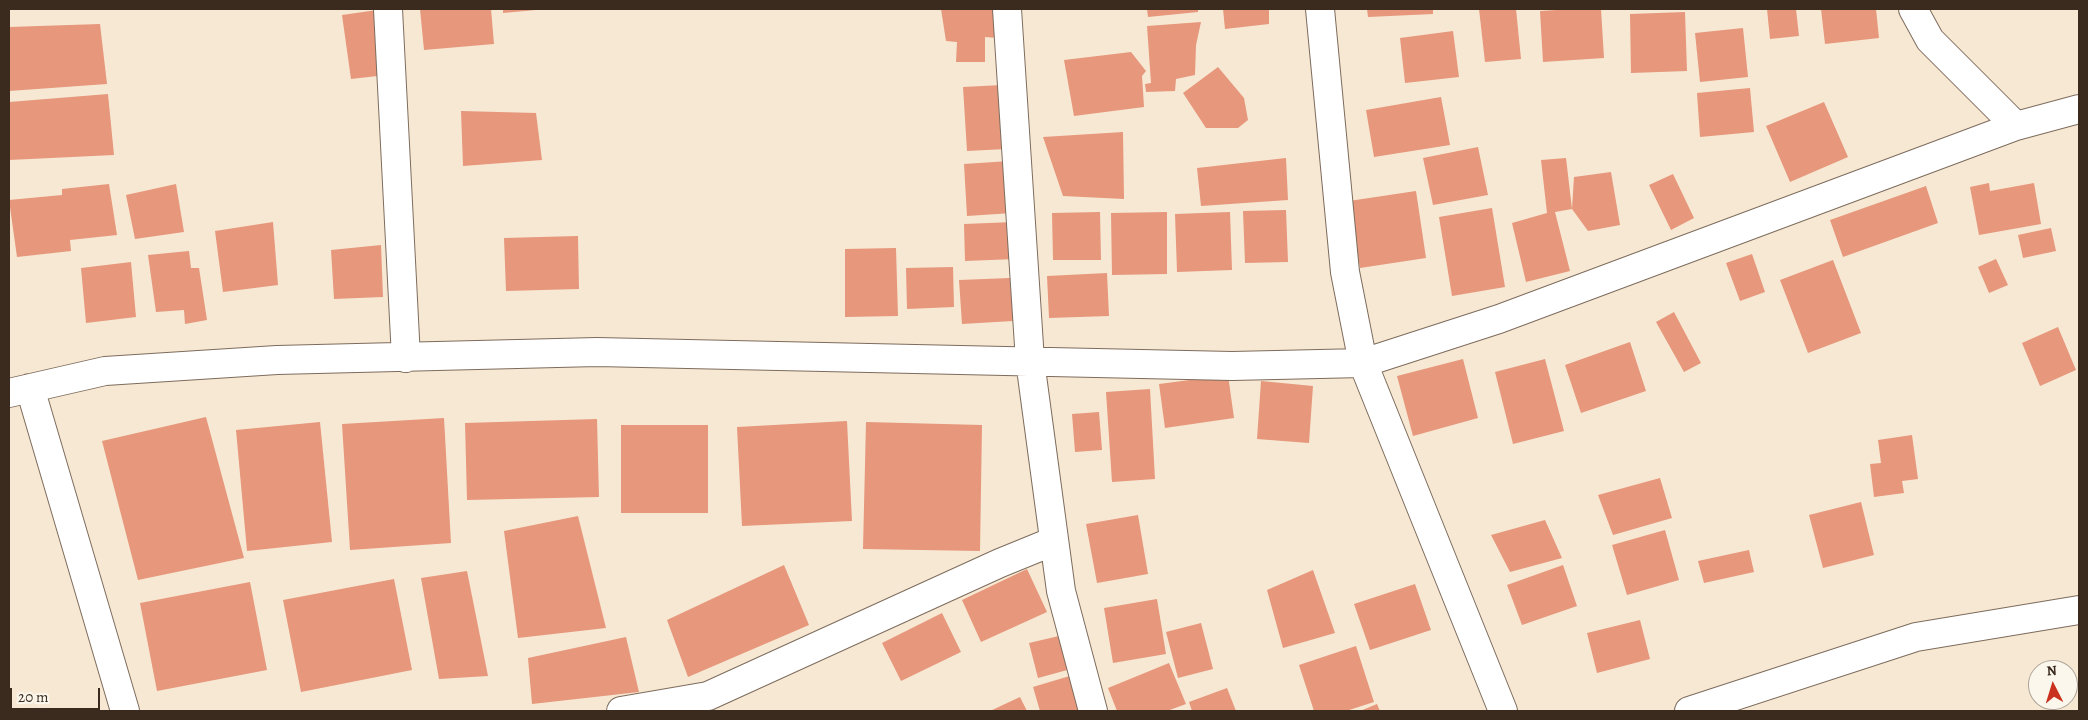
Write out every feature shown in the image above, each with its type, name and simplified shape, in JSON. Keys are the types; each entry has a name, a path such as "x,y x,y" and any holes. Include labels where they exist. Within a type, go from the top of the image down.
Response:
{"street":[{"path":"388,9 406,358"},
{"path":"1007,9 1030,361 1061,591 1094,711"},
{"path":"1320,9 1345,272 1363,363 1503,711"},
{"path":"1913,9 1930,40 2016,126"},
{"path":"125,711 19,391 105,371 277,360 597,352 1232,366 1363,363 1499,319 2016,126 2079,109"},
{"path":"621,711 708,696 1000,563 1054,541"},
{"path":"1689,711 1916,637 2079,610"}],"building":[{"path":"420,9 491,9 494,44 424,50"},
{"path":"503,9 536,9 536,10 503,13"},
{"path":"941,9 995,9 998,38 985,37 985,62 956,62 957,42 946,41"},
{"path":"1147,9 1198,9 1198,12 1148,17"},
{"path":"1223,9 1269,9 1269,24 1225,29"},
{"path":"1367,9 1433,9 1433,14 1368,17"},
{"path":"1479,9 1516,9 1521,59 1485,62"},
{"path":"1601,9 1604,58 1543,62 1540,11"},
{"path":"1767,9 1796,9 1799,36 1770,39"},
{"path":"1821,9 1876,9 1879,38 1825,44"},
{"path":"377,10 386,75 351,79 342,15"},
{"path":"1685,12 1687,71 1631,73 1630,14"},
{"path":"1201,22 1196,45 1195,75 1176,79 1175,91 1146,92 1145,84 1151,83 1147,26"},
{"path":"100,24 107,84 9,91 9,27"},
{"path":"1743,28 1748,77 1700,82 1695,33"},
{"path":"1453,31 1459,77 1405,83 1400,38"},
{"path":"1131,52 1146,71 1142,76 1144,107 1074,116 1064,60"},
{"path":"1218,67 1244,98 1248,120 1238,128 1206,128 1183,93"},
{"path":"1002,85 1006,149 967,151 963,87"},
{"path":"1750,88 1754,132 1700,137 1697,93"},
{"path":"108,94 114,155 9,160 9,102"},
{"path":"1441,97 1450,145 1374,157 1366,110"},
{"path":"1824,102 1848,157 1790,182 1766,126"},
{"path":"461,111 536,113 542,160 463,166"},
{"path":"1123,132 1124,199 1063,196 1043,137"},
{"path":"1478,147 1488,195 1433,205 1423,158"},
{"path":"1286,158 1288,200 1201,206 1197,168"},
{"path":"1566,158 1572,209 1555,212 1570,271 1526,282 1512,223 1547,213 1541,160"},
{"path":"1009,161 1012,213 967,216 964,164"},
{"path":"1611,172 1620,225 1588,231 1572,209 1574,177"},
{"path":"1673,174 1694,218 1671,230 1649,185"},
{"path":"1989,183 1990,191 2034,183 2041,224 1979,235 1970,187"},
{"path":"109,184 117,235 70,240 71,251 17,257 9,200 62,195 62,189"},
{"path":"176,184 184,232 135,239 126,195"},
{"path":"1926,186 1938,223 1843,257 1830,220"},
{"path":"1416,191 1426,258 1360,268 1349,201"},
{"path":"1492,208 1505,287 1452,296 1439,217"},
{"path":"1286,210 1288,262 1245,263 1243,211"},
{"path":"1100,212 1101,260 1053,260 1052,213"},
{"path":"1167,212 1167,274 1112,275 1111,213"},
{"path":"1230,212 1232,270 1177,272 1175,214"},
{"path":"273,222 278,285 223,292 215,231"},
{"path":"1014,222 1016,259 965,261 964,224"},
{"path":"2051,228 2056,251 2023,258 2018,235"},
{"path":"578,236 579,289 506,291 504,238"},
{"path":"381,245 383,297 334,299 331,250"},
{"path":"896,248 898,316 845,317 845,249"},
{"path":"189,251 191,268 199,268 207,320 185,324 184,310 156,312 148,255"},
{"path":"1752,254 1765,292 1740,301 1726,263"},
{"path":"1996,259 2008,285 1989,293 1978,267"},
{"path":"1833,260 1861,333 1808,353 1780,280"},
{"path":"131,262 136,317 86,323 81,268"},
{"path":"953,267 954,307 907,309 906,268"},
{"path":"1107,273 1109,316 1049,318 1047,276"},
{"path":"1010,278 1013,321 962,324 959,280"},
{"path":"1674,312 1701,363 1684,372 1656,322"},
{"path":"2058,327 2076,370 2040,386 2022,343"},
{"path":"1630,342 1646,391 1581,413 1565,365"},
{"path":"1463,359 1478,418 1413,436 1397,376"},
{"path":"1545,359 1564,431 1513,444 1495,372"},
{"path":"1228,375 1234,418 1165,428 1159,384"},
{"path":"1261,381 1313,386 1309,443 1257,439"},
{"path":"1150,389 1155,479 1112,482 1106,392"},
{"path":"1099,412 1102,450 1075,452 1072,414"},
{"path":"206,417 244,558 138,580 102,441"},
{"path":"444,418 451,543 350,550 342,424"},
{"path":"597,419 599,497 467,500 465,423"},
{"path":"847,421 852,521 742,526 737,427"},
{"path":"320,422 332,542 247,551 236,430"},
{"path":"866,422 982,425 980,551 863,549"},
{"path":"621,425 708,425 708,513 621,513"},
{"path":"1912,435 1918,479 1902,481 1904,493 1874,497 1870,464 1881,463 1878,440"},
{"path":"1660,478 1672,518 1613,535 1598,495"},
{"path":"1861,502 1874,555 1823,568 1809,515"},
{"path":"1138,515 1148,574 1097,583 1086,524"},
{"path":"578,516 606,628 518,638 504,531"},
{"path":"1545,520 1562,558 1510,572 1491,535"},
{"path":"1665,530 1679,580 1627,595 1612,545"},
{"path":"1749,550 1754,572 1704,583 1698,561"},
{"path":"784,565 809,625 688,677 667,620"},
{"path":"1563,565 1577,606 1522,625 1507,585"},
{"path":"1027,569 1047,612 981,642 962,600"},
{"path":"1313,570 1335,633 1283,648 1267,590"},
{"path":"467,571 488,676 439,679 421,578"},
{"path":"394,579 412,670 301,692 283,600"},
{"path":"250,582 267,670 157,691 140,603"},
{"path":"1415,584 1431,630 1370,650 1354,604"},
{"path":"1157,599 1166,654 1113,663 1104,608"},
{"path":"942,613 961,652 901,681 882,643"},
{"path":"1640,620 1650,659 1597,673 1587,633"},
{"path":"1201,623 1213,669 1178,678 1166,632"},
{"path":"1063,635 1071,669 1038,678 1029,643"},
{"path":"626,637 639,692 532,704 528,658"},
{"path":"1356,646 1374,702 1346,711 1314,711 1299,665"},
{"path":"1169,663 1186,704 1167,711 1117,711 1108,688"},
{"path":"1073,675 1084,709 1077,711 1040,711 1033,687"},
{"path":"1227,688 1236,711 1192,711 1189,702"},
{"path":"1020,697 1027,711 990,711"},
{"path":"1377,704 1380,711 1360,711"}]}
